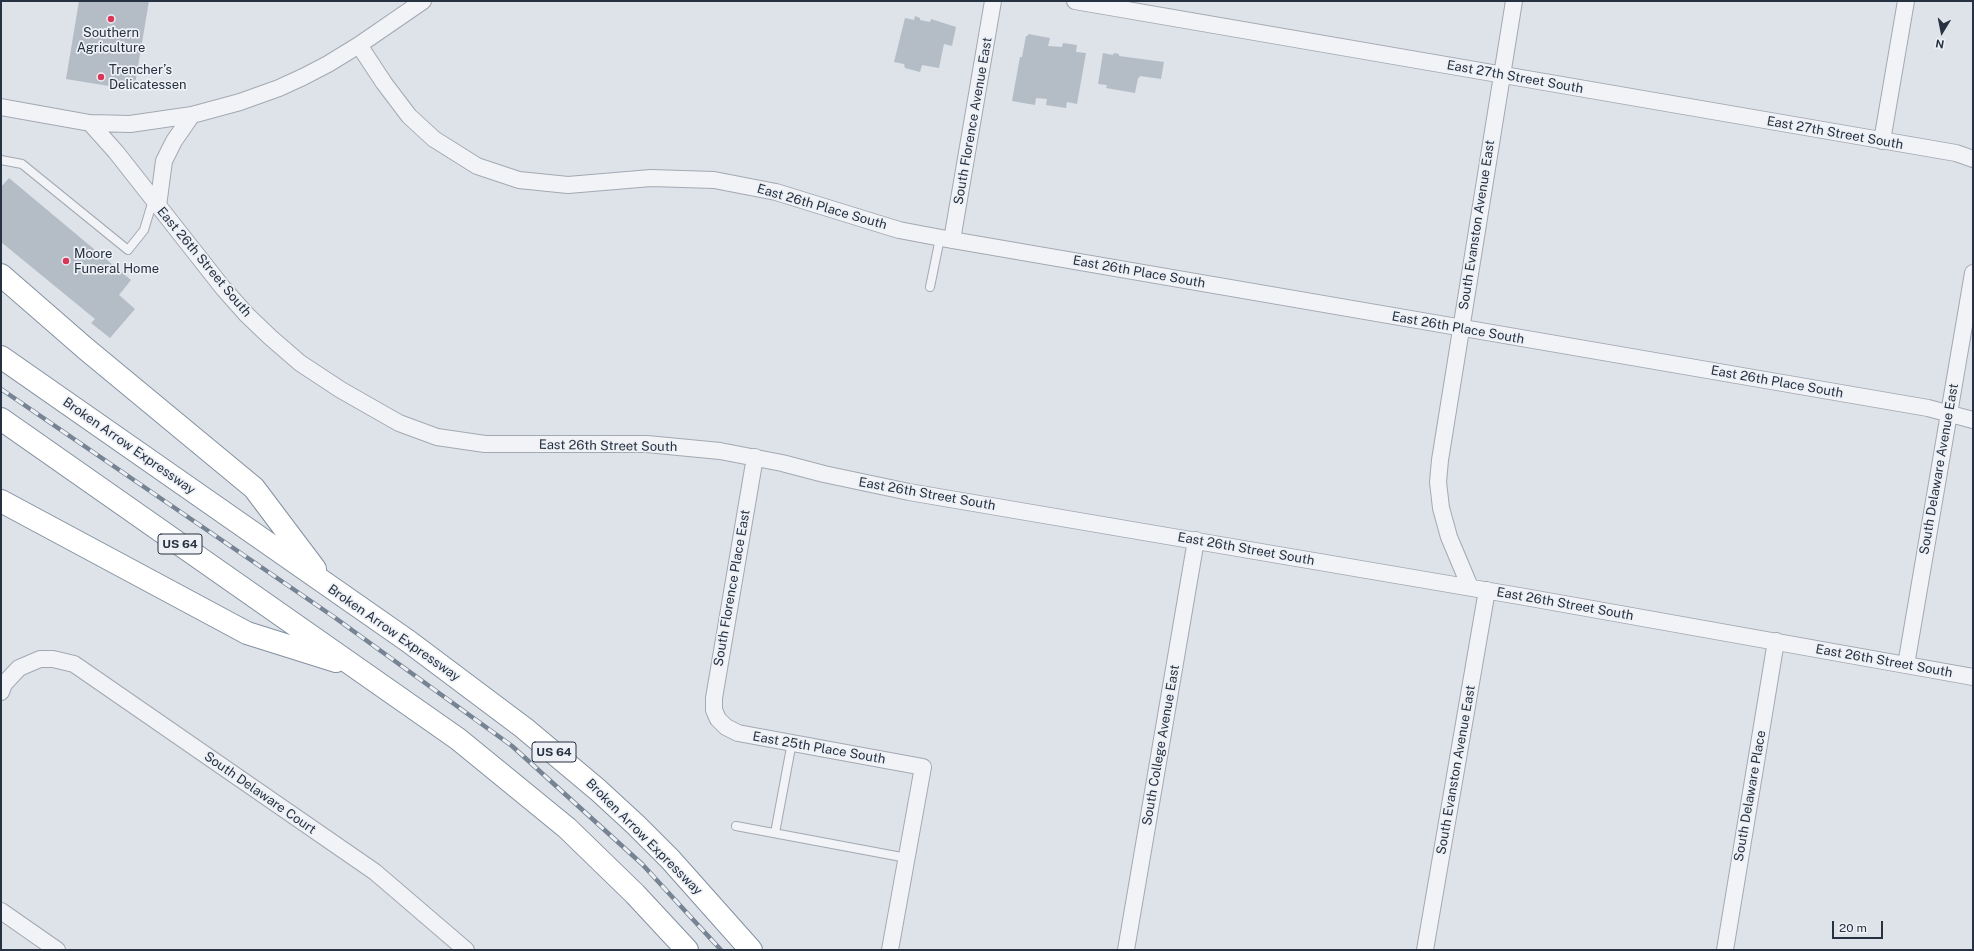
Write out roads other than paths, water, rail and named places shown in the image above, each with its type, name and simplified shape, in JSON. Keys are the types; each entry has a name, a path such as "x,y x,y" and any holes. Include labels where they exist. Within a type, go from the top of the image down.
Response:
{"highway":[{"path":"1,276 86,349 254,488 328,586"},
{"name":"Broken Arrow Expressway","path":"1,357 479,693 524,728 598,790 670,859 751,950"},
{"name":"US 64","path":"1,419 458,739 566,828 635,894 687,950"},
{"path":"1,501 247,633 358,669"}],"street":[{"path":"1,107 90,123 130,124 192,115 240,102 279,88 328,64 359,45 423,1"},
{"name":"South Florence Avenue East","path":"946,239 993,1"},
{"name":"East 27th Street South","path":"1075,1 1956,153 1973,159"},
{"name":"South Evanston Avenue East","path":"1470,587 1449,537 1441,508 1438,482 1440,460 1501,74 1514,1"},
{"path":"1882,141 1906,1"},
{"name":"East 26th Place South","path":"359,45 384,83 409,116 434,139 477,166 498,174 543,184 568,185 651,178 714,180 776,192 862,219 946,239 1920,407 1973,420"},
{"path":"155,203 164,161 174,141 192,115"},
{"name":"East 26th Street South","path":"90,123 116,152 223,288 246,314 270,337 300,363 341,390 399,424 437,437 485,444 647,444 754,457 853,481 909,492 1470,587 1973,677"},
{"name":"South Delaware Avenue East","path":"1906,665 1973,273"},
{"name":"South Florence Place East","path":"718,719 714,710 714,698 754,457"},
{"name":"South College Avenue East","path":"1126,950 1196,540"},
{"name":"South Evanston Avenue East","path":"1425,950 1486,590"},
{"name":"South Delaware Place","path":"1724,950 1776,641"},
{"name":"South Delaware Court","path":"1,692 4,684 20,668 40,659 66,661 81,669 375,872 466,950"},
{"name":"East 25th Place South","path":"718,719 726,727 738,733 923,767 907,858"},
{"path":"890,950 907,858"},
{"path":"1,911 57,950"}],"lane":[{"path":"1,160 22,164 128,250 144,230 155,203"},
{"path":"930,287 946,239"},
{"path":"775,833 792,742"},
{"path":"736,826 907,858"}],"railway":[{"path":"1,389 334,617 512,746 642,864 721,950"}],"place":[{"name":"Southern Agriculture","path":"111,19"},
{"name":"Trencher’s Delicatessen","path":"101,77"},
{"name":"Moore Funeral Home","path":"66,261"}]}
